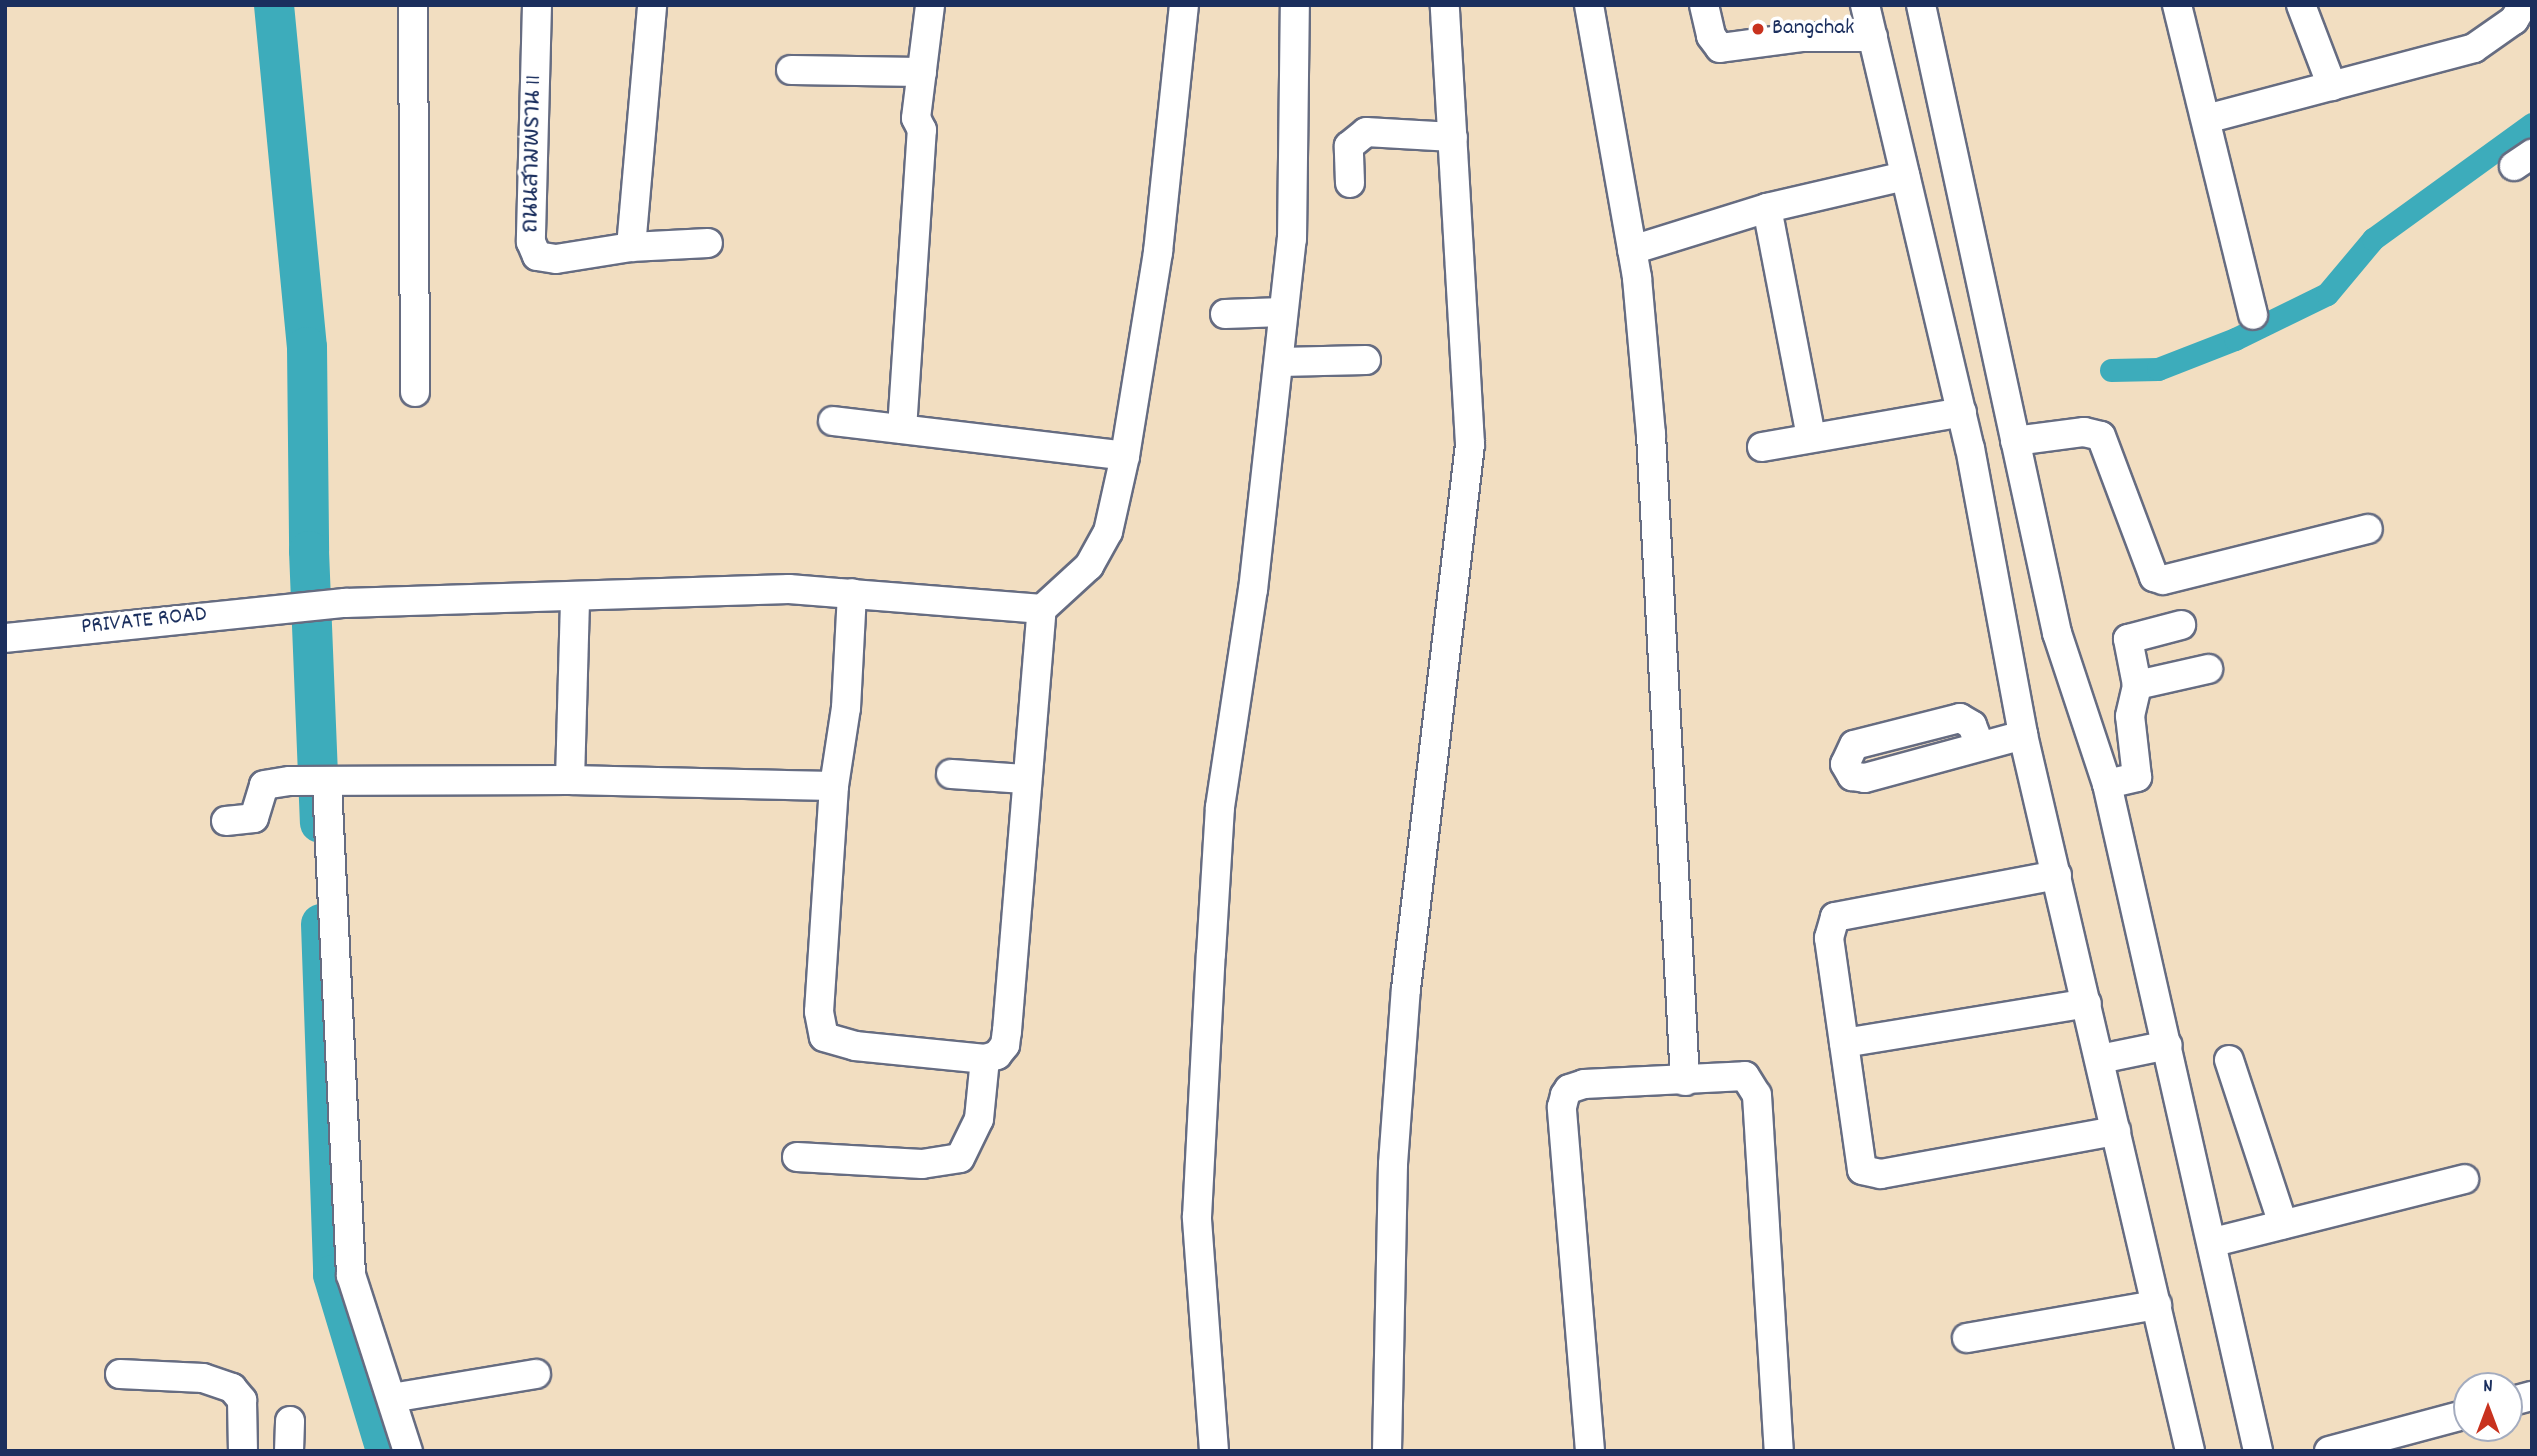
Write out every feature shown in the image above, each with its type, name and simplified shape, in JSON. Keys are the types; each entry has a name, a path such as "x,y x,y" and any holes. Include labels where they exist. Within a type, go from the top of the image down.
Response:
{"street":[{"path":"413,5 415,392"},
{"name":"ถนนสามพราน 11","path":"537,5 531,242 537,256 556,259 631,247 708,243"},
{"path":"631,247 652,5"},
{"path":"902,429 922,130 916,118 930,5"},
{"path":"852,593 846,708 834,786 820,1012 824,1037 855,1046 985,1059 1005,1045 1007,1031 1025,779 1042,609 1089,566 1102,547 1125,456 1158,252 1184,5"},
{"path":"1214,1451 1197,1217 1220,807 1280,362 1292,239 1295,5"},
{"path":"1387,1451 1393,1164 1406,989 1471,444 1445,5"},
{"path":"1590,5 1632,250 1651,435 1685,1081"},
{"path":"1704,5 1711,36 1720,48 1801,37 1873,37"},
{"path":"1866,5 1962,412 2023,735 2190,1451"},
{"path":"1921,5 2057,633 2107,784 2214,1242 2258,1451"},
{"path":"2177,5 2253,315"},
{"path":"2301,5 2332,86"},
{"path":"2206,119 2474,48 2514,20 2523,5"},
{"path":"791,70 922,72"},
{"path":"1350,183 1349,146 1366,132 1452,137"},
{"path":"1632,250 1767,208 1905,176"},
{"path":"1767,208 1811,437"},
{"path":"1225,314 1283,312"},
{"path":"1280,362 1366,360"},
{"path":"1762,447 1962,412"},
{"path":"833,421 1125,456"},
{"path":"2015,441 2084,432 2101,436 2154,577 2164,580 2368,529"},
{"name":"PRIVATE ROAD","path":"5,638 284,607 345,603 789,589 1042,609"},
{"path":"570,780 575,597"},
{"path":"2107,784 2137,777 2130,716 2130,698 2137,685 2128,639 2181,625"},
{"path":"2137,685 2208,669"},
{"path":"1980,746 2023,735"},
{"path":"951,774 1025,779"},
{"path":"226,821 254,818 261,789 270,783 290,781 324,783 570,780 834,786"},
{"path":"324,783 351,1275 408,1451"},
{"path":"2057,874 1835,917 1829,938 1862,1170 1866,1173 2116,1131"},
{"path":"1844,1043 2087,1003"},
{"path":"2100,1059 2168,1045"},
{"path":"797,1157 922,1164 960,1158 979,1119 985,1059"},
{"path":"2229,1060 2283,1224"},
{"path":"1590,1451 1562,1107 1569,1089 1584,1084 1745,1076 1757,1095 1779,1451"},
{"path":"2214,1242 2464,1179"},
{"path":"1967,1338 2157,1305"},
{"path":"120,1374 203,1378 232,1388 242,1400 243,1451"},
{"path":"392,1398 536,1374"},
{"path":"2329,1451 2453,1418"},
{"path":"289,1451 290,1421"}],"waterway":[{"path":"274,5 307,347 309,551 320,823"},
{"path":"2111,370 2158,369 2235,339 2327,294 2373,239 2532,124"},
{"path":"321,924 333,1275 386,1451"}],"place":[{"name":"Bangchak","path":"1758,29"}]}
